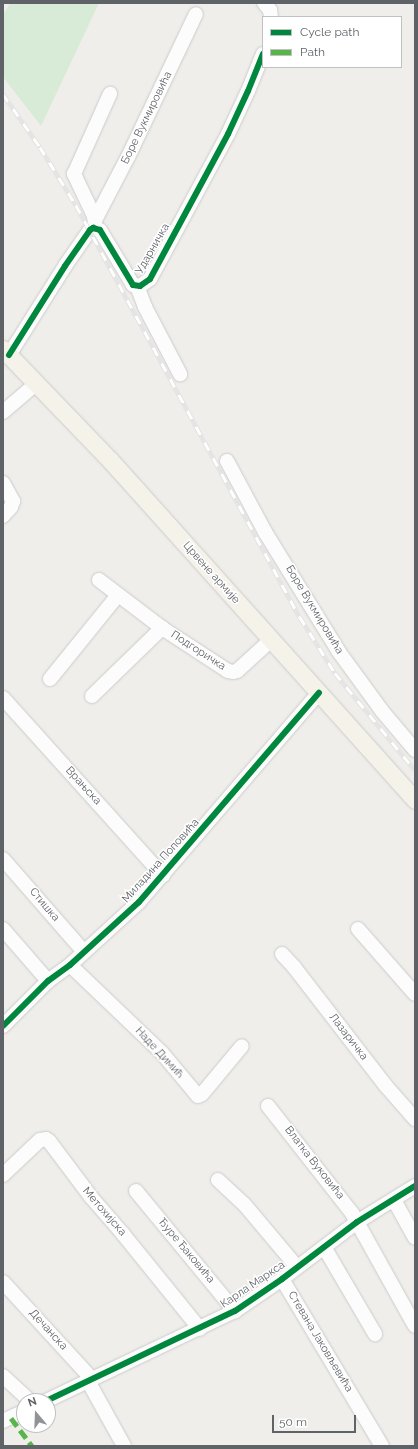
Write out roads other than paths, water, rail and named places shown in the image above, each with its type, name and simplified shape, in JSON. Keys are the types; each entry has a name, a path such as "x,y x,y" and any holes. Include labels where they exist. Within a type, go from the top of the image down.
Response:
{"main road":[{"name":"Црвене армије","path":"6,352 110,460 415,800"}],"street":[{"path":"264,3 270,10 271,16"},
{"name":"Боре Вукмировића","path":"95,224 132,150 196,14"},
{"name":"Ударничка","path":"95,224 130,282 137,286 144,285 150,278 228,134 262,56"},
{"path":"6,352 95,224 74,174 110,94"},
{"path":"137,286 145,307 180,374"},
{"path":"3,412 38,384"},
{"name":"Боре Вукмировића","path":"227,461 265,532 339,652 382,711 415,750"},
{"path":"3,483 13,501 11,507 3,516"},
{"name":"Подгоричка","path":"99,580 162,628 233,672 237,671 271,640"},
{"path":"50,679 118,595"},
{"name":"Подгоричка","path":"92,696 162,628"},
{"name":"Миладина Поповића","path":"3,1026 48,981 70,965 116,925 163,876 319,693"},
{"name":"Врањска","path":"3,698 163,876"},
{"name":"Стишка","path":"3,859 84,952"},
{"path":"3,929 48,981"},
{"path":"358,929 415,994"},
{"name":"Лазаричка","path":"282,954 294,967 386,1086 415,1119"},
{"name":"Наде Димић","path":"70,965 162,1053 198,1096 202,1094 242,1046"},
{"name":"Влатка Вуковића","path":"268,1106 352,1213 415,1326"},
{"name":"Метохијска","path":"3,1176 27,1150 40,1140 46,1138 91,1197 200,1328"},
{"name":"Карла Маркса","path":"218,1180 244,1204 297,1267"},
{"name":"Карла Маркса","path":"56,1396 235,1311 282,1279 357,1222 415,1186"},
{"name":"Ђуре Ђаковића","path":"136,1192 235,1311"},
{"path":"394,1200 415,1238"},
{"path":"324,1247 375,1334"},
{"name":"Стевана Јаковљевића","path":"282,1279 382,1446"},
{"name":"Дечанска","path":"3,1282 90,1380"},
{"path":"3,1376 21,1393"},
{"path":"90,1380 124,1446"},
{"path":"3,1421 16,1415"}],"railway":[{"path":"3,94 40,147 76,205 300,617 335,673 415,770"}]}
